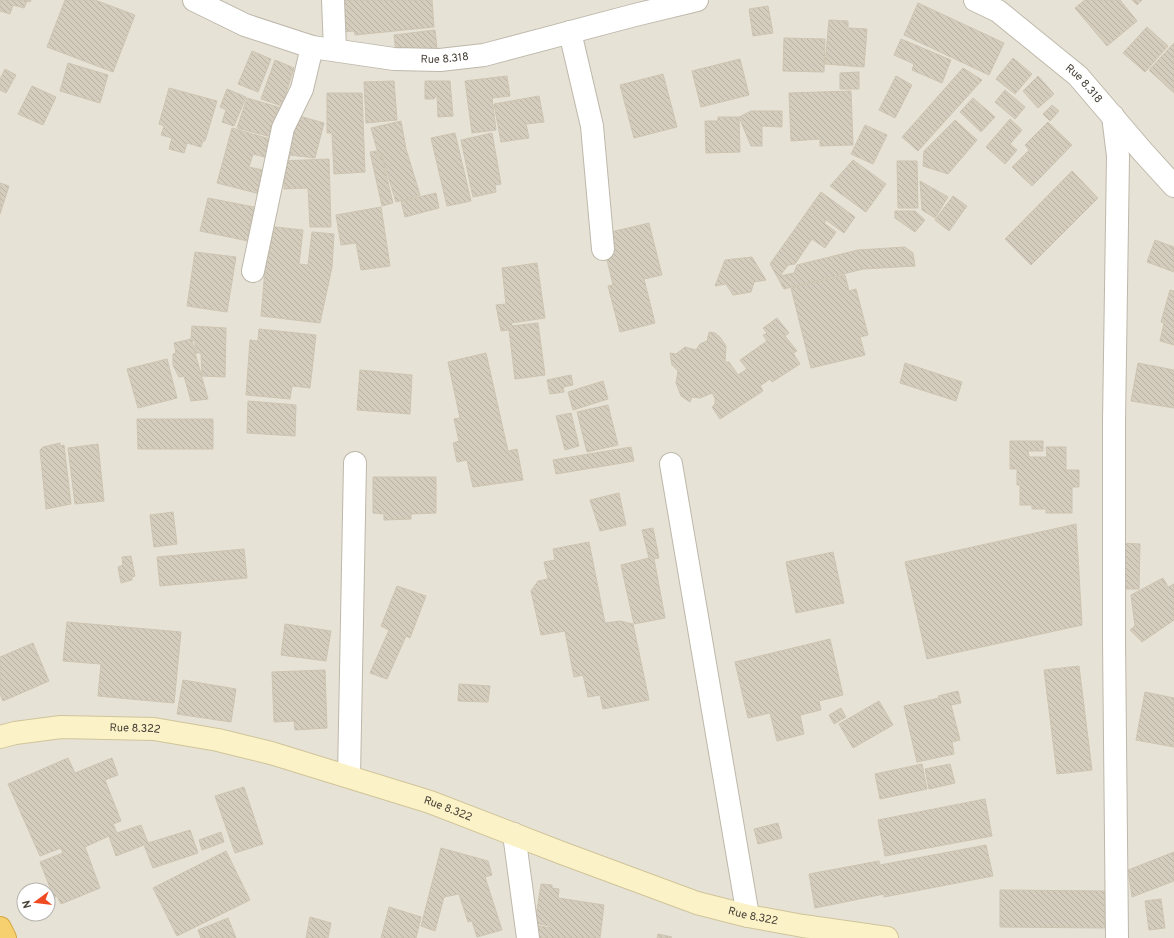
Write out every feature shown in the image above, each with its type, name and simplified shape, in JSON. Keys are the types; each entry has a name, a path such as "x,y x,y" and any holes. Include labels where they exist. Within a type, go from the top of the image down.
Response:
{"highway":[{"path":"0,928 5,938"}],"main road":[{"name":"Rue 8.322","path":"0,737 15,733 61,727 154,729 218,740 271,753 430,802 697,903 748,916 878,937"}],"street":[{"name":"Rue 8.318","path":"194,0 245,25 312,47 394,59 440,60 484,55 570,32 633,7 697,0"},
{"path":"333,0 335,50"},
{"name":"Rue 8.318","path":"976,0 998,11 1078,76 1174,186"},
{"path":"570,32 592,126 603,248"},
{"path":"253,271 283,128 302,89 312,47"},
{"path":"1113,116 1118,156 1114,422 1114,640 1117,938"},
{"path":"349,776 355,463"},
{"path":"670,464 748,916"},
{"path":"514,834 528,938"}],"shaded area":[{"path":"0,0 1174,0 1174,938 0,938"}],"building":[{"path":"0,0 31,0 30,2 27,1 24,8 13,5 10,14 0,11"},
{"path":"65,0 95,0 135,15 113,72 47,47"},
{"path":"338,0 432,0 434,27 355,35 354,31 341,32"},
{"path":"1085,0 1120,0 1137,21 1107,46 1075,8"},
{"path":"1132,0 1142,0 1137,5"},
{"path":"918,3 1004,43 989,75 904,35"},
{"path":"768,6 773,33 753,36 749,9"},
{"path":"829,20 848,21 848,28 867,29 864,67 825,64"},
{"path":"1147,27 1168,46 1145,72 1123,53"},
{"path":"435,30 437,48 396,53 394,35"},
{"path":"784,38 825,39 824,72 783,71"},
{"path":"901,39 951,60 942,83 912,70 914,64 894,55"},
{"path":"1174,43 1174,93 1149,70"},
{"path":"252,51 271,59 258,92 238,84"},
{"path":"1013,58 1032,74 1015,94 996,79"},
{"path":"740,59 749,95 701,107 692,71"},
{"path":"275,60 294,68 282,106 261,99"},
{"path":"68,63 108,75 100,103 60,91"},
{"path":"963,68 982,80 918,151 902,137"},
{"path":"5,69 16,75 6,93 0,90 0,79"},
{"path":"859,72 859,89 840,89 840,73"},
{"path":"663,74 677,127 634,138 620,85"},
{"path":"507,76 510,96 492,98 496,130 472,133 465,81"},
{"path":"896,76 912,85 895,118 879,110"},
{"path":"1038,76 1054,94 1038,108 1023,91"},
{"path":"394,81 397,120 366,123 364,82"},
{"path":"425,81 450,81 453,116 438,117 437,95 434,99 425,99"},
{"path":"32,86 56,97 43,125 18,114"},
{"path":"169,88 217,101 205,141 203,141 201,147 187,143 184,153 169,149 172,138 161,135 164,126 159,124"},
{"path":"227,89 246,97 234,126 222,122 226,110 220,107"},
{"path":"1005,90 1025,107 1015,119 995,102"},
{"path":"851,91 853,145 820,146 820,139 791,141 789,93"},
{"path":"327,93 362,93 365,172 334,174 332,133 327,133"},
{"path":"539,96 544,122 526,124 529,138 501,142 494,104"},
{"path":"247,98 285,109 275,138 237,128"},
{"path":"973,98 995,117 981,132 960,112"},
{"path":"1052,105 1059,111 1050,121 1043,114"},
{"path":"751,111 782,111 782,127 762,126 762,146 751,146 739,117"},
{"path":"292,114 324,123 315,158 290,155 289,159 282,159"},
{"path":"718,117 739,117 740,152 706,153 705,121 718,121"},
{"path":"1010,119 1022,130 1010,144 1017,150 1005,164 986,147"},
{"path":"955,120 977,140 948,174 923,166 924,151"},
{"path":"401,121 406,149 420,195 396,202 382,156 379,157 371,128"},
{"path":"1048,122 1072,145 1032,186 1012,167 1029,150 1025,145"},
{"path":"865,125 887,135 873,164 851,154"},
{"path":"232,128 277,141 272,159 253,154 249,167 267,171 260,194 217,183"},
{"path":"455,133 471,201 447,206 431,138"},
{"path":"492,133 501,184 495,185 496,192 473,197 461,140"},
{"path":"376,151 378,158 382,157 393,203 382,206 370,152"},
{"path":"329,159 331,227 310,227 308,188 284,189 284,168 280,161"},
{"path":"853,160 886,184 866,212 830,186"},
{"path":"897,161 917,161 918,208 898,208"},
{"path":"1072,171 1098,198 1031,265 1005,239"},
{"path":"920,181 948,197 935,218 922,210"},
{"path":"0,183 9,186 0,214"},
{"path":"821,192 855,217 844,233 826,220 824,223 836,232 825,248 812,239 795,264 788,265 780,276 794,273 797,265 858,250 905,247 913,253 915,266 863,269 784,289 770,264"},
{"path":"436,193 439,208 405,217 401,201"},
{"path":"953,196 967,206 949,231 935,220"},
{"path":"208,198 254,207 248,241 200,231"},
{"path":"381,207 390,266 361,270 356,243 341,245 336,215"},
{"path":"895,211 915,211 925,220 915,232 895,218"},
{"path":"649,223 662,275 644,279 655,323 620,332 608,286 613,285 603,243 611,232"},
{"path":"266,226 303,230 299,264 308,265 312,232 334,234 332,267 320,323 261,316 266,259"},
{"path":"1155,240 1174,247 1174,272 1147,262"},
{"path":"195,252 236,257 227,312 187,306"},
{"path":"752,257 766,280 754,282 751,292 733,295 726,284 715,286 725,260"},
{"path":"537,263 545,318 511,323 512,326 538,323 545,375 515,379 509,330 501,331 496,305 506,304 502,268"},
{"path":"845,275 849,291 856,289 868,335 860,337 865,355 811,368 791,288"},
{"path":"1170,290 1174,291 1174,345 1160,341 1164,323 1161,322"},
{"path":"777,318 789,333 785,336 797,351 793,353 800,364 772,382 770,379 760,386 763,391 720,419 712,407 715,404 715,398 712,393 700,398 692,397 690,402 681,396 676,383 678,371 672,365 670,353 676,354 685,347 696,350 700,344 707,341 709,332 715,333 720,337 726,346 725,362 729,362 738,375 747,369 740,360 767,341 763,335 767,333 763,328"},
{"path":"192,326 226,328 225,377 202,376 201,353 195,353 208,399 191,401 184,376 179,377 173,365 173,354 176,353 174,343 191,339","holes":["192,340 195,341 195,353"]},
{"path":"259,329 316,335 310,388 292,386 290,399 246,395 250,340 258,341"},
{"path":"486,353 508,451 517,449 523,480 473,487 467,460 457,462 453,443 459,441 454,419 460,418 448,362"},
{"path":"167,359 177,398 138,408 127,369"},
{"path":"905,363 962,382 956,401 900,383"},
{"path":"1138,363 1174,370 1174,408 1131,401"},
{"path":"360,370 412,375 410,414 357,410"},
{"path":"571,375 573,385 563,387 564,392 550,394 547,380"},
{"path":"603,381 608,399 573,410 568,392"},
{"path":"248,401 296,405 295,436 247,433"},
{"path":"608,405 618,445 587,452 577,412"},
{"path":"571,413 579,446 565,450 556,416"},
{"path":"137,419 213,419 213,449 138,449"},
{"path":"1010,441 1043,441 1043,451 1028,451 1029,457 1047,457 1046,447 1066,447 1066,470 1079,470 1079,487 1072,487 1072,513 1046,513 1046,509 1032,509 1032,505 1020,505 1020,485 1017,485 1017,469 1010,469"},
{"path":"60,443 60,446 64,445 71,504 46,509 40,450 43,447"},
{"path":"98,444 104,501 75,504 68,448"},
{"path":"631,447 634,461 556,474 553,460"},
{"path":"373,477 436,477 436,513 411,514 411,519 384,520 384,514 373,513"},
{"path":"619,493 626,525 600,531 590,500"},
{"path":"173,512 177,544 154,547 150,515"},
{"path":"1076,524 1082,625 927,659 905,562"},
{"path":"653,528 659,558 654,559 665,618 634,624 621,565 649,558 642,530"},
{"path":"589,542 605,623 620,621 633,624 649,700 603,709 600,695 588,697 583,675 574,677 565,631 541,635 531,591 538,581 548,579 544,562 555,560 553,549"},
{"path":"1119,543 1140,544 1139,589 1119,589"},
{"path":"244,549 247,578 160,586 157,557"},
{"path":"833,552 844,603 796,613 786,562"},
{"path":"131,556 135,576 132,577 132,580 121,583 118,567 123,565 122,557"},
{"path":"1163,578 1168,587 1174,584 1174,620 1142,642 1130,630 1135,626 1131,595"},
{"path":"397,586 426,596 410,638 406,636 387,679 370,673 389,630 381,626"},
{"path":"67,622 181,632 174,703 98,696 101,664 63,661"},
{"path":"285,624 331,631 326,661 281,655"},
{"path":"830,639 843,695 819,701 821,710 800,715 804,734 777,741 770,713 748,718 735,662"},
{"path":"33,643 49,681 3,701 0,694 0,657"},
{"path":"1079,666 1092,770 1057,774 1044,670"},
{"path":"325,670 327,728 295,730 294,721 274,722 272,672"},
{"path":"183,680 236,689 231,722 177,714"},
{"path":"459,684 490,686 488,702 458,701"},
{"path":"958,691 961,703 951,705 960,740 952,742 954,754 917,762 904,706 939,698 938,696"},
{"path":"1145,692 1174,698 1174,747 1136,740"},
{"path":"879,701 893,725 853,748 839,724"},
{"path":"841,708 846,717 834,724 829,715"},
{"path":"68,758 75,773 112,758 118,775 105,780 121,821 113,824 117,833 141,825 148,843 190,830 198,853 153,868 144,845 116,856 109,836 85,847 100,888 61,904 57,896 56,897 56,882 48,882 40,862 63,853 61,848 40,856 8,784"},
{"path":"922,764 927,789 880,799 875,774"},
{"path":"950,764 955,783 929,789 925,769"},
{"path":"244,787 263,844 235,853 215,796"},
{"path":"985,799 992,836 885,856 878,820"},
{"path":"778,823 782,838 758,844 754,829"},
{"path":"221,832 224,842 202,850 199,840"},
{"path":"986,845 993,876 884,897 884,894 815,908 809,874 879,861 880,865"},
{"path":"441,848 488,861 492,875 485,877 502,930 477,937 472,921 468,922 459,894 444,897 435,931 421,926"},
{"path":"226,851 250,900 177,936 153,888"},
{"path":"1174,852 1174,881 1132,897 1128,870"},
{"path":"541,884 552,885 552,888 559,889 558,898 604,905 600,938 534,938 536,925 549,928 549,926 535,923"},
{"path":"1000,890 1105,891 1105,928 1000,927"},
{"path":"1161,899 1165,928 1149,930 1145,901"},
{"path":"389,907 421,917 416,938 381,938"},
{"path":"310,917 331,923 328,938 306,938"},
{"path":"228,918 236,938 201,938 198,930"},
{"path":"658,934 672,937 657,938"}]}
